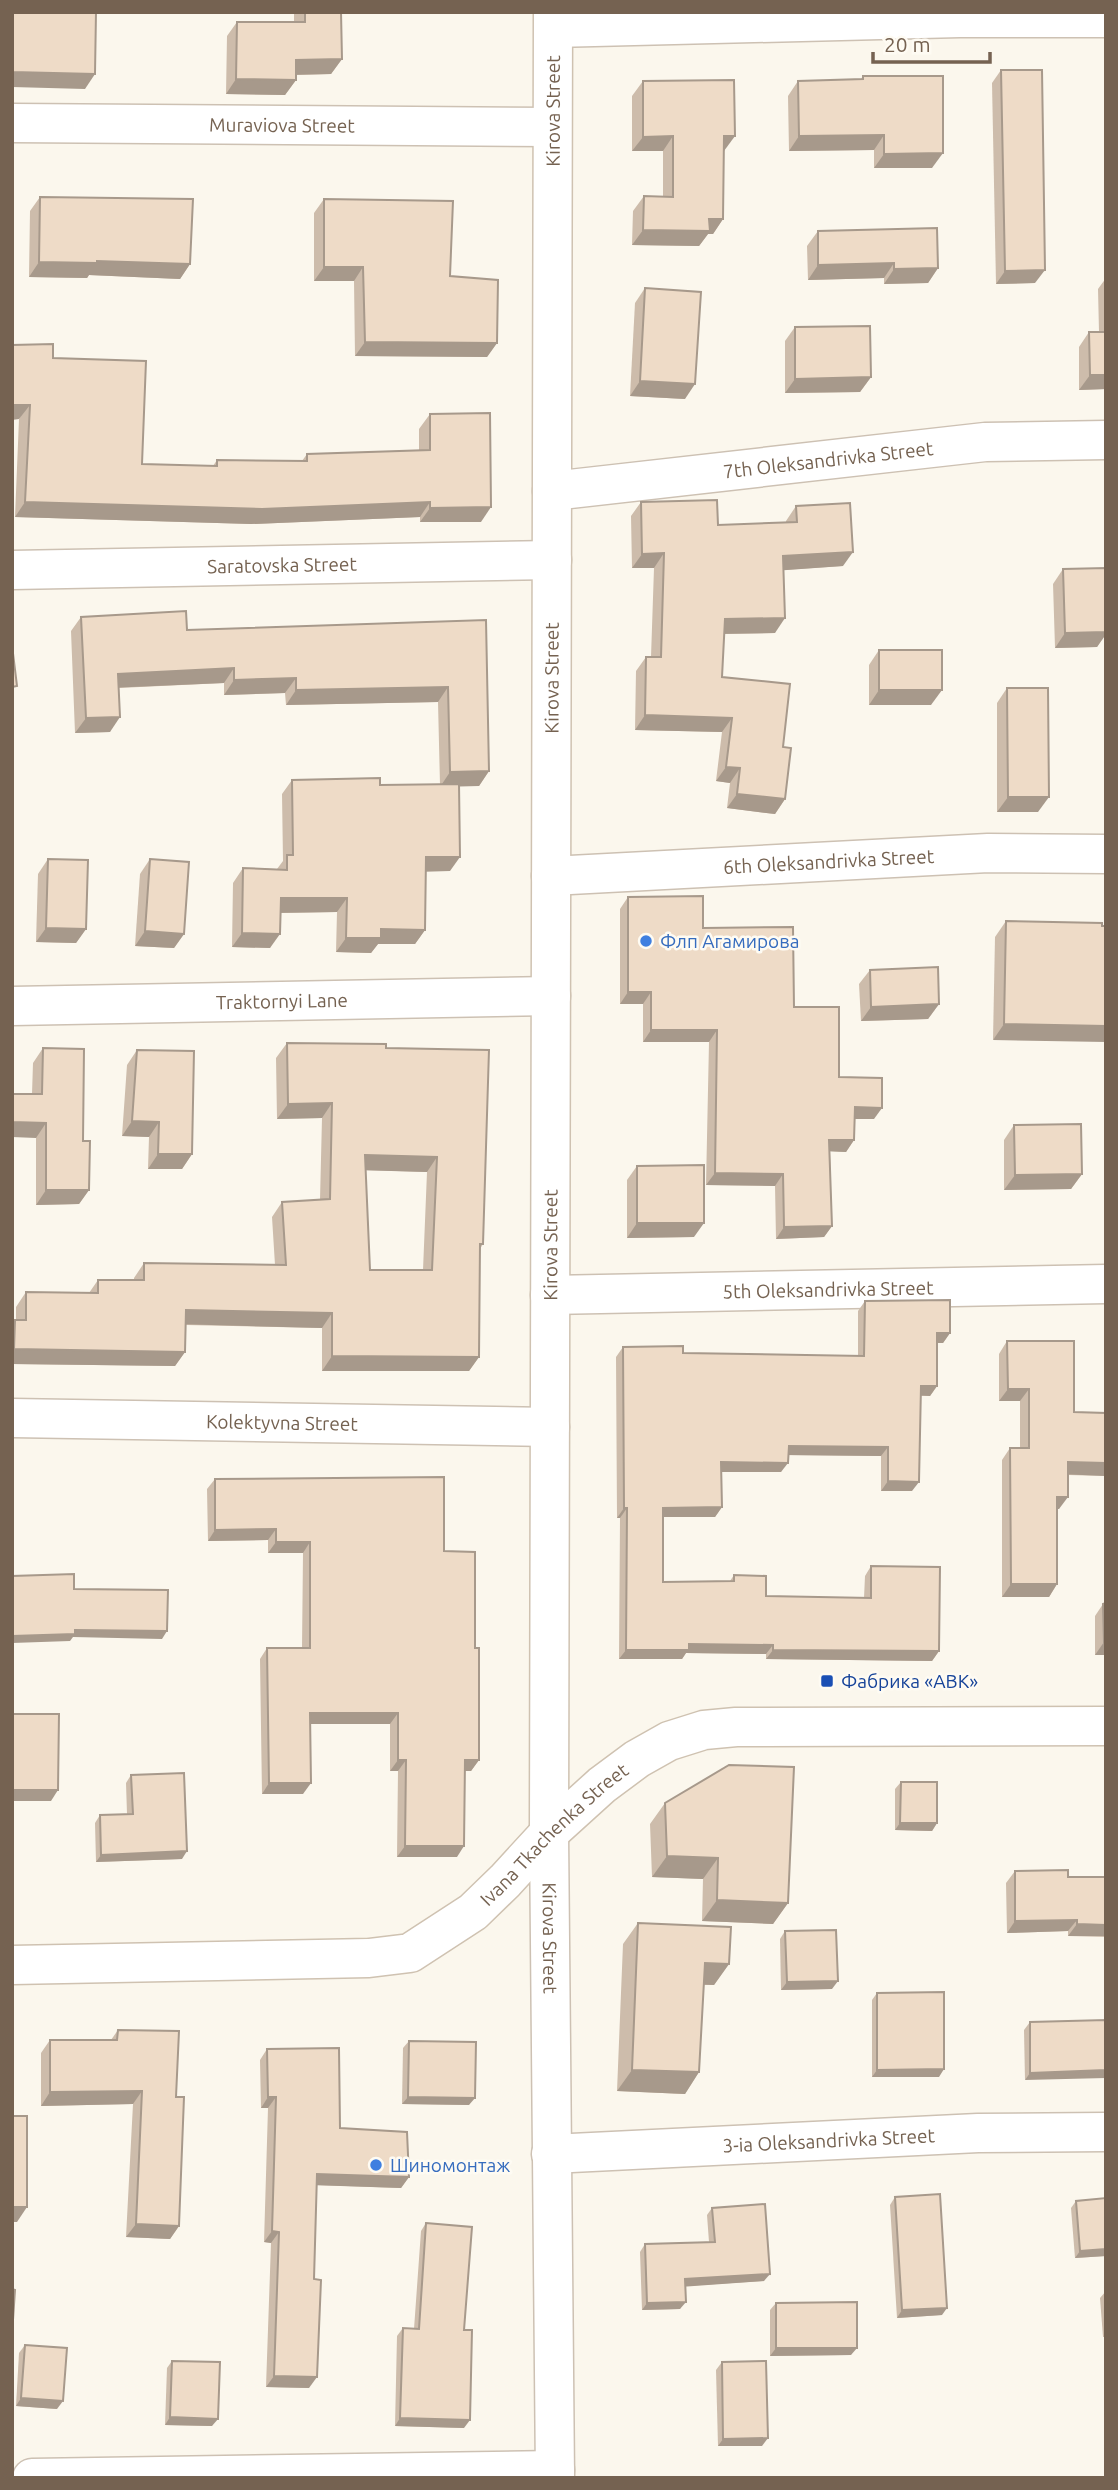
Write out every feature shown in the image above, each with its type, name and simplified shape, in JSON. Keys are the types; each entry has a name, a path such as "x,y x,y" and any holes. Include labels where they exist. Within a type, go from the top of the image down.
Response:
{"street":[{"path":"553,20 1106,18"},
{"name":"Kirova Street","path":"553,20 549,1833 555,2474"},
{"name":"Muraviova Street","path":"12,122 552,127"},
{"name":"7th Oleksandrivka Street","path":"552,491 985,442 1106,440"},
{"name":"Saratovska Street","path":"12,570 552,560"},
{"name":"6th Oleksandrivka Street","path":"551,876 988,853 1106,854"},
{"name":"Traktornyi Lane","path":"12,1006 551,996"},
{"name":"5th Oleksandrivka Street","path":"550,1294 1106,1284"},
{"name":"Kolektyvna Street","path":"12,1418 550,1427"},
{"name":"Ivana Tkachenka Street","path":"12,1965 369,1958 410,1953 473,1912 549,1833 602,1785 637,1759 669,1741 704,1730 748,1727 1106,1726"},
{"name":"3-ia Oleksandrivka Street","path":"551,2154 978,2133 1106,2132"},
{"path":"32,2478 555,2474"}],"building":[{"path":"12,12 96,12 95,74 12,72"},
{"path":"305,12 341,12 342,59 296,60 296,80 236,79 237,22 305,22"},
{"path":"1001,70 1042,70 1045,270 1005,271"},
{"path":"863,76 943,76 943,153 884,154 884,135 799,136 798,81 863,79"},
{"path":"734,80 735,136 724,136 723,219 709,219 710,231 643,230 644,196 673,197 673,136 643,137 643,81"},
{"path":"40,197 193,199 190,264 39,262"},
{"path":"324,199 453,201 450,276 498,280 497,343 365,342 363,267 324,267"},
{"path":"937,228 938,268 894,269 894,263 818,265 818,231"},
{"path":"645,288 701,292 695,384 640,381"},
{"path":"870,326 871,377 795,379 795,327"},
{"path":"1089,332 1106,332 1106,375 1090,375"},
{"path":"53,344 53,358 146,361 142,464 217,466 217,460 307,461 307,454 430,450 430,414 490,413 491,507 430,508 430,502 262,509 25,502 30,405 12,405 12,345"},
{"path":"717,500 718,525 797,522 796,506 850,503 853,552 783,556 785,618 725,619 722,677 790,684 783,747 791,748 785,799 737,794 740,768 726,767 732,718 645,715 646,657 661,657 664,553 642,554 641,502"},
{"path":"1106,568 1106,632 1065,633 1063,569"},
{"path":"186,611 187,630 486,620 489,771 450,772 448,687 296,690 296,678 234,680 234,668 118,674 120,717 86,718 81,617"},
{"path":"12,645 17,686 12,687"},
{"path":"879,650 942,650 942,690 879,690"},
{"path":"1007,688 1048,688 1049,797 1008,797"},
{"path":"380,778 380,785 459,784 460,857 426,857 425,930 381,929 381,938 346,938 347,898 281,898 280,934 242,933 243,868 287,870 287,855 293,855 292,780"},
{"path":"48,859 88,860 86,929 46,928"},
{"path":"150,859 189,862 184,934 145,931"},
{"path":"703,896 703,928 793,927 794,1007 839,1007 839,1077 882,1078 882,1108 855,1107 854,1140 829,1140 832,1226 784,1227 783,1174 715,1173 717,1030 651,1030 651,992 628,992 628,897"},
{"path":"1006,921 1102,923 1102,926 1106,926 1106,1026 1004,1024"},
{"path":"938,967 939,1004 871,1007 870,970"},
{"path":"287,1043 386,1044 386,1048 489,1050 483,1244 480,1244 479,1357 332,1356 332,1313 186,1310 185,1352 14,1349 15,1320 26,1320 26,1292 98,1293 98,1280 144,1280 144,1263 286,1265 282,1202 330,1199 332,1103 288,1104","holes":["365,1155 437,1157 432,1270 370,1270"]},
{"path":"43,1048 84,1049 83,1141 90,1141 89,1190 46,1190 46,1123 12,1122 12,1094 42,1094"},
{"path":"137,1050 194,1051 192,1154 158,1154 159,1122 132,1121"},
{"path":"1081,1124 1082,1174 1015,1175 1014,1125"},
{"path":"704,1165 704,1223 637,1223 637,1166"},
{"path":"950,1300 950,1333 937,1333 937,1386 921,1386 919,1482 888,1481 888,1447 789,1446 788,1463 721,1462 722,1507 663,1508 663,1582 734,1581 734,1575 766,1576 766,1596 871,1598 871,1566 940,1567 939,1651 773,1650 773,1645 689,1644 689,1650 626,1650 627,1508 624,1508 623,1347 683,1346 683,1353 864,1356 865,1301"},
{"path":"1007,1341 1074,1341 1074,1412 1106,1413 1106,1463 1068,1462 1068,1497 1057,1497 1057,1584 1011,1584 1010,1448 1029,1448 1029,1389 1008,1389"},
{"path":"444,1477 444,1551 475,1552 475,1648 479,1648 479,1760 465,1760 464,1846 405,1846 406,1760 398,1760 398,1713 310,1713 311,1783 269,1783 267,1648 310,1648 310,1542 276,1542 276,1529 215,1530 215,1479"},
{"path":"74,1574 74,1589 168,1590 167,1631 75,1630 75,1634 12,1636 12,1576"},
{"path":"1106,1603 1106,1642 1104,1642 1103,1604"},
{"path":"12,1714 59,1714 58,1790 12,1790"},
{"path":"729,1765 794,1767 788,1903 717,1900 718,1858 667,1856 665,1803"},
{"path":"184,1773 187,1851 101,1855 100,1815 133,1814 131,1775"},
{"path":"901,1782 937,1782 937,1823 900,1823"},
{"path":"1068,1870 1068,1877 1106,1877 1106,1925 1077,1924 1077,1920 1015,1921 1015,1871"},
{"path":"638,1923 731,1927 729,1964 705,1963 699,2072 632,2070"},
{"path":"836,1930 838,1981 787,1982 785,1931"},
{"path":"944,1992 944,2069 877,2070 877,1993"},
{"path":"1106,2020 1106,2070 1030,2073 1030,2022"},
{"path":"118,2030 179,2031 176,2097 184,2097 179,2226 136,2224 142,2091 50,2092 50,2040 117,2040"},
{"path":"409,2041 476,2042 475,2098 408,2097"},
{"path":"339,2048 340,2128 407,2132 409,2177 317,2174 314,2279 321,2280 317,2377 274,2376 279,2232 272,2231 276,2097 268,2097 267,2049"},
{"path":"12,2116 27,2116 27,2207 12,2207"},
{"path":"940,2194 947,2308 902,2310 895,2197"},
{"path":"1106,2198 1106,2249 1080,2251 1076,2201"},
{"path":"765,2204 770,2274 685,2279 686,2302 647,2303 645,2244 715,2242 712,2208"},
{"path":"426,2223 472,2227 464,2330 472,2330 470,2420 400,2418 403,2328 419,2329"},
{"path":"12,2289 15,2290 12,2335"},
{"path":"857,2302 857,2348 776,2348 776,2303"},
{"path":"25,2345 67,2348 63,2401 21,2398"},
{"path":"172,2361 220,2362 218,2419 170,2417"},
{"path":"766,2361 768,2438 723,2439 722,2362"}],"place":[{"name":"Флп Агамирова","path":"646,941"},
{"name":"Фабрика «АВК»","path":"827,1681"},
{"name":"Шиномонтаж","path":"376,2165"}]}
